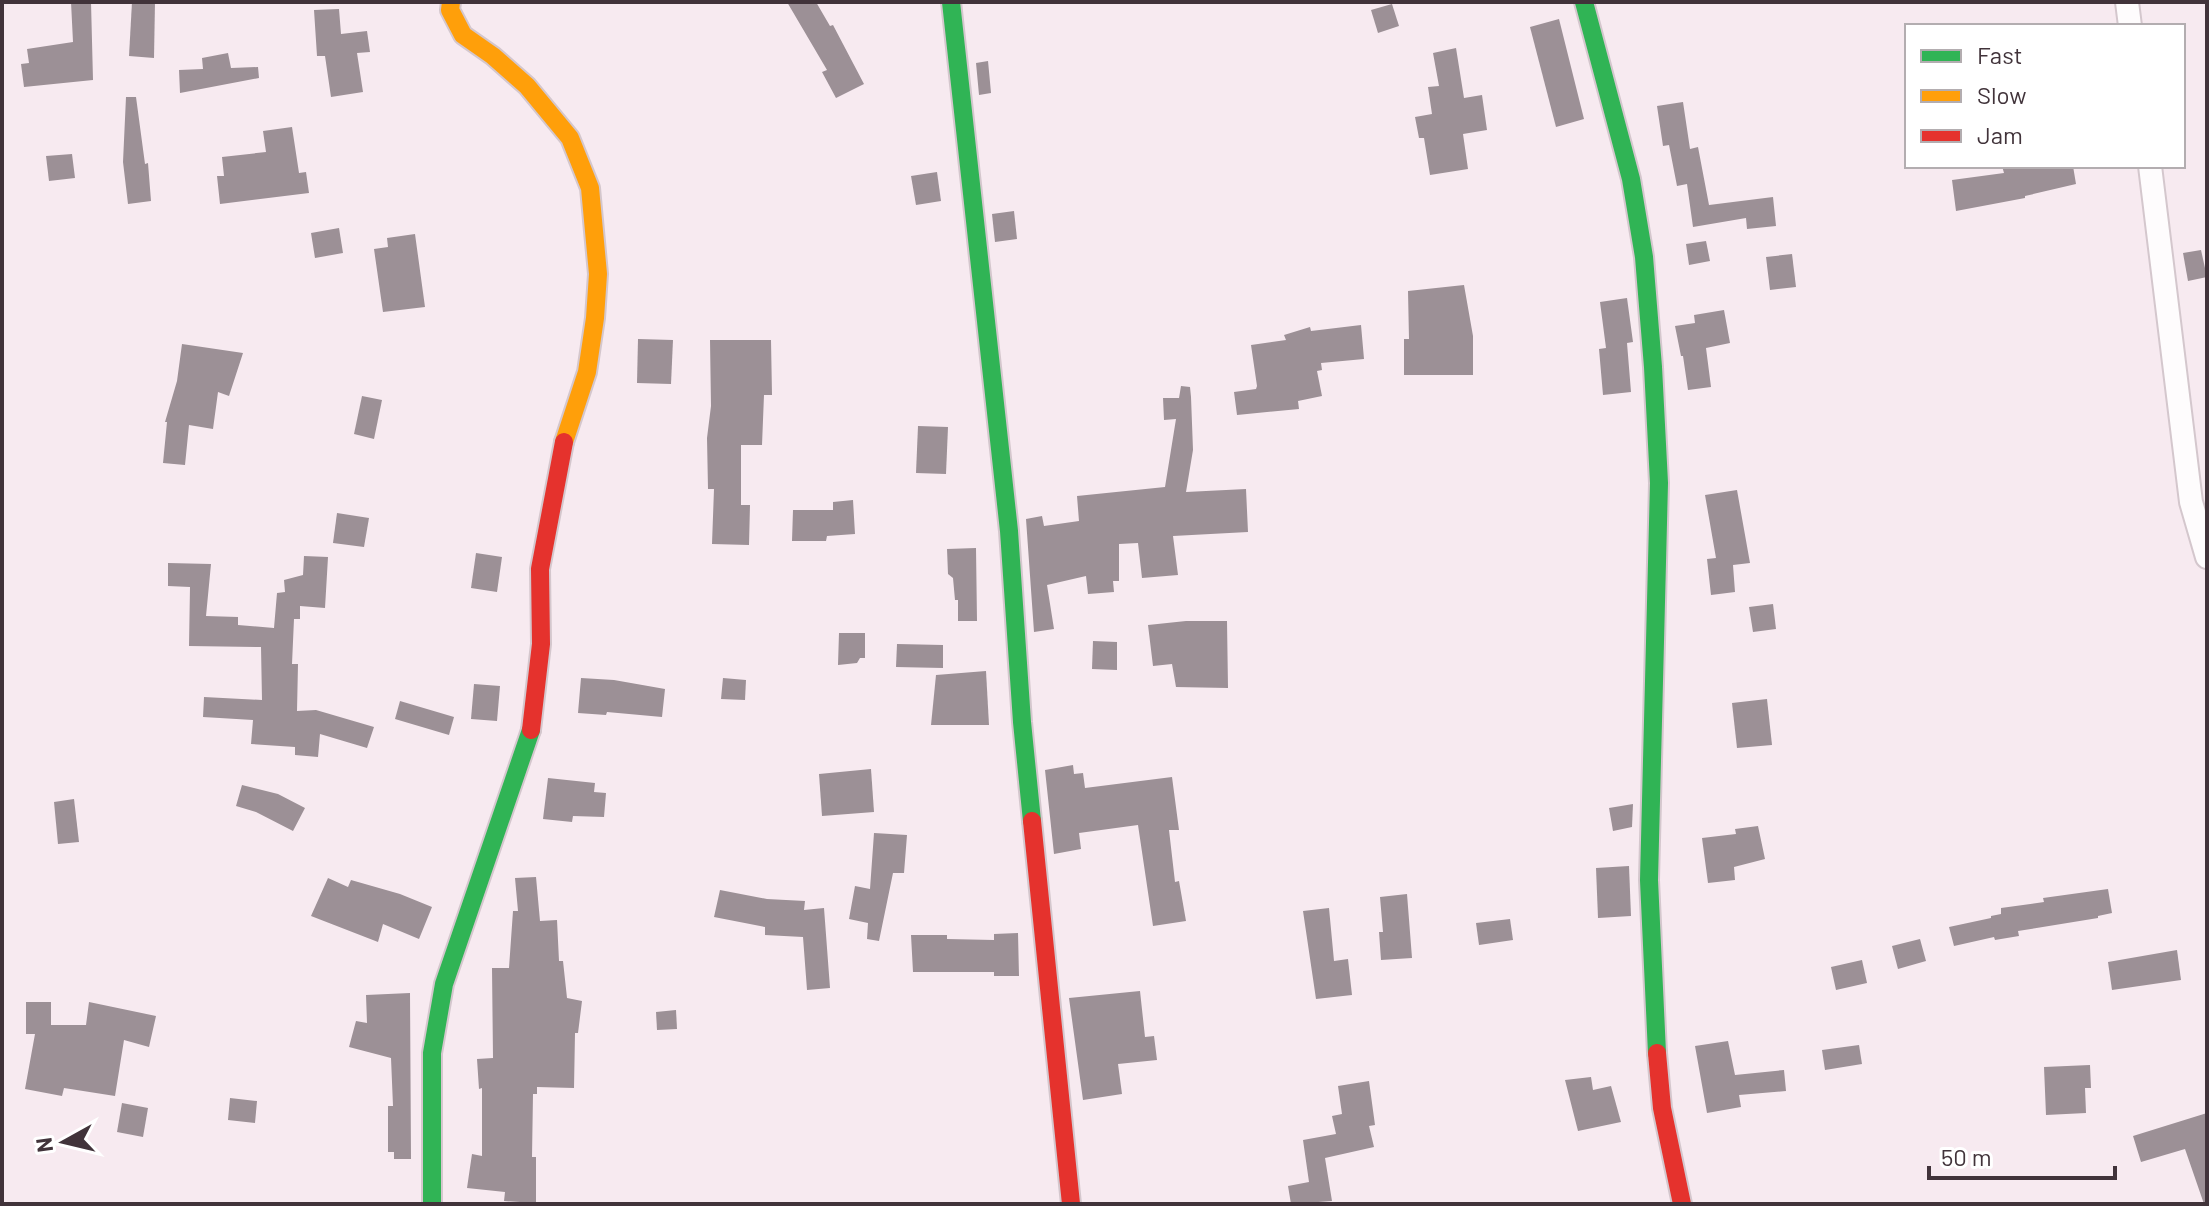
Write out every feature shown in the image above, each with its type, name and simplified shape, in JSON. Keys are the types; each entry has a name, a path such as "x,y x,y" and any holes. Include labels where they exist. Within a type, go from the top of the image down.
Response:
{"street":[{"path":"432,1204 432,1053 444,984 530,736 541,644 540,569 565,439 587,372 598,274 590,188 570,138 527,86 463,35 450,10 451,2"},
{"path":"951,2 1006,501 1022,722 1071,1204"},
{"path":"1584,2 1631,179 1644,257 1652,351 1659,483 1649,880 1654,1011 1662,1108 1682,1204"},
{"path":"2127,2 2130,24"},
{"path":"2150,168 2191,502 2207,557"}],"building":[{"path":"71,2 91,2 93,80 24,87 21,64 29,63 27,49 73,42"},
{"path":"132,2 155,2 154,58 129,56"},
{"path":"787,2 816,2 830,26 833,25 864,84 836,98 822,72 827,70"},
{"path":"1392,4 1399,26 1378,33 1371,10"},
{"path":"339,9 341,34 367,31 370,52 357,53 363,92 331,97 325,56 317,56 314,10"},
{"path":"1559,19 1584,119 1556,127 1530,27"},
{"path":"1456,48 1464,98 1482,95 1487,130 1463,134 1468,169 1430,175 1424,138 1419,138 1415,117 1432,114 1428,87 1439,86 1433,53"},
{"path":"228,53 231,68 258,67 259,78 180,93 179,70 203,69 202,58"},
{"path":"988,61 991,93 979,95 976,63"},
{"path":"126,97 136,97 145,164 148,163 151,201 128,204 123,162"},
{"path":"1683,102 1690,149 1698,147 1709,205 1773,197 1776,226 1747,229 1746,218 1693,227 1687,184 1677,186 1669,145 1663,146 1657,106"},
{"path":"292,127 299,173 306,172 309,193 220,204 217,176 224,176 222,157 266,152 263,131"},
{"path":"72,154 75,178 49,181 46,156"},
{"path":"2003,168 2073,168 2076,184 2025,198 1956,211 1952,180 2004,173"},
{"path":"937,172 941,201 916,205 911,176"},
{"path":"1014,211 1017,239 995,242 992,214"},
{"path":"339,228 343,253 315,258 311,233"},
{"path":"415,234 425,307 383,312 374,249 388,247 387,238"},
{"path":"1706,241 1710,261 1689,265 1686,244"},
{"path":"2201,250 2207,277 2188,281 2183,253"},
{"path":"1792,254 1796,287 1770,290 1766,257"},
{"path":"1464,285 1473,336 1473,375 1404,375 1404,339 1409,339 1408,291"},
{"path":"1627,298 1633,342 1627,343 1631,392 1603,395 1599,349 1606,348 1600,302"},
{"path":"1724,310 1730,343 1706,348 1711,387 1688,390 1675,326 1695,323 1694,315"},
{"path":"1361,325 1364,359 1321,363 1322,370 1317,371 1322,396 1298,401 1299,409 1237,415 1234,392 1256,389 1257,386 1251,345 1286,340 1284,335 1310,327 1311,331"},
{"path":"638,339 673,340 671,384 637,383"},
{"path":"710,340 771,340 772,395 764,395 762,445 741,445 741,505 750,505 749,545 712,544 714,489 708,489 707,438 711,406"},
{"path":"182,344 243,353 229,396 218,392 213,429 189,425 185,465 163,463 165,422 177,381"},
{"path":"1181,386 1190,387 1191,397 1193,450 1186,492 1246,489 1248,532 1173,536 1178,575 1142,578 1138,543 1119,544 1119,581 1113,581 1114,592 1088,594 1086,576 1047,585 1054,629 1034,632 1026,519 1042,516 1044,526 1079,521 1077,496 1165,487 1176,419 1164,420 1163,398 1179,398"},
{"path":"362,396 382,400 374,439 354,434"},
{"path":"918,426 948,427 946,474 916,473"},
{"path":"1737,490 1750,563 1733,565 1735,592 1711,595 1707,559 1716,558 1705,495"},
{"path":"853,500 855,534 827,536 826,541 792,541 793,510 833,510 833,502"},
{"path":"337,513 369,518 364,547 333,543"},
{"path":"976,548 977,621 958,621 958,600 955,600 953,578 948,574 947,549"},
{"path":"476,553 502,557 497,592 471,588"},
{"path":"304,556 328,557 325,608 300,606 300,619 294,619 292,664 298,664 297,711 316,710 374,727 367,748 320,734 318,757 295,755 295,747 251,744 253,720 203,717 204,697 262,700 261,647 189,646 190,587 168,586 168,563 211,564 206,616 238,617 238,625 274,628 277,593 285,592 284,580 303,575"},
{"path":"1773,604 1776,629 1753,632 1749,607"},
{"path":"1227,621 1228,688 1176,687 1172,664 1153,666 1148,625"},
{"path":"839,633 865,633 865,658 860,658 857,663 838,665"},
{"path":"1093,641 1117,642 1117,670 1092,669"},
{"path":"897,644 943,645 943,668 896,667"},
{"path":"986,671 989,725 931,725 936,675"},
{"path":"581,678 665,689 662,717 578,713"},
{"path":"723,678 746,680 745,700 721,699"},
{"path":"474,684 500,686 497,721 471,719"},
{"path":"1767,699 1772,745 1737,748 1732,703"},
{"path":"400,701 454,717 449,735 395,719"},
{"path":"1073,765 1074,774 1083,773 1085,788 1172,777 1179,830 1169,830 1175,882 1179,881 1186,921 1153,926 1138,825 1079,833 1081,849 1054,854 1045,770"},
{"path":"871,769 874,812 822,816 819,774"},
{"path":"548,778 595,783 594,792 606,793 604,817 573,816 572,822 543,819"},
{"path":"242,785 278,794 305,808 293,831 256,812 236,806"},
{"path":"74,799 79,842 58,844 54,802"},
{"path":"1633,804 1632,827 1613,831 1609,808"},
{"path":"1758,826 1765,859 1734,867 1735,880 1708,883 1702,838 1736,834 1735,829"},
{"path":"874,833 907,835 904,873 893,873 879,941 867,939 868,923 849,919 855,886 870,889"},
{"path":"1629,866 1631,916 1598,918 1596,868"},
{"path":"536,877 540,921 557,920 559,961 563,961 567,998 582,1001 578,1033 575,1033 574,1088 537,1087 537,1094 533,1094 532,1157 536,1157 536,1203 504,1201 505,1192 467,1188 472,1154 482,1156 482,1088 479,1089 477,1059 493,1058 492,968 509,968 513,911 518,911 515,878"},
{"path":"328,878 348,887 351,880 432,907 419,939 383,924 378,942 311,916"},
{"path":"2108,889 2112,913 2018,931 2019,936 1995,940 1994,937 1954,946 1949,927 1991,918 2001,914 2001,908 2044,902 2043,898"},
{"path":"720,890 767,899 805,901 804,910 824,908 830,988 807,990 803,937 765,935 765,927 714,917"},
{"path":"1407,894 1412,958 1381,960 1379,932 1383,932 1380,897"},
{"path":"1329,908 1334,961 1348,959 1352,995 1316,999 1303,911"},
{"path":"1510,919 1513,940 1479,945 1476,923"},
{"path":"1018,933 1019,976 994,976 994,972 913,972 911,935 994,940 994,934"},
{"path":"1920,939 1926,961 1898,969 1892,946"},
{"path":"2177,950 2181,980 2112,990 2108,962"},
{"path":"1862,960 1867,983 1836,990 1831,967"},
{"path":"1140,991 1145,1037 1154,1036 1157,1060 1118,1064 1122,1094 1083,1100 1069,998"},
{"path":"410,993 411,1159 394,1159 394,1152 388,1152 388,1106 393,1106 391,1058 349,1047 356,1021 367,1023 366,995"},
{"path":"26,1002 51,1002 51,1025 86,1025 89,1002 156,1016 149,1047 124,1040 115,1096 64,1088 62,1096 25,1089 35,1034 26,1034"},
{"path":"676,1010 677,1029 657,1030 656,1012"},
{"path":"1728,1041 1735,1075 1784,1070 1786,1091 1739,1095 1741,1107 1707,1113 1695,1046"},
{"path":"1859,1045 1862,1064 1825,1070 1822,1050"},
{"path":"2090,1065 2091,1088 2085,1088 2086,1113 2046,1115 2044,1067"},
{"path":"1591,1077 1593,1090 1611,1086 1621,1122 1578,1131 1565,1080"},
{"path":"1369,1081 1375,1125 1369,1126 1374,1147 1325,1158 1332,1201 1291,1204 1288,1186 1309,1182 1303,1140 1336,1134 1332,1116 1342,1114 1338,1086"},
{"path":"230,1098 257,1101 255,1123 228,1120"},
{"path":"122,1103 148,1108 143,1137 117,1132"},
{"path":"2207,1113 2207,1204 2204,1204 2185,1149 2141,1162 2133,1136"}],"traffic: fast":[{"path":"951,2 1009,531 1032,821"},
{"path":"1584,2 1631,179 1644,257 1653,367 1659,483 1649,880 1657,1053"},
{"path":"432,1204 432,1053 444,984 531,730"}],"traffic: slow":[{"path":"451,2 450,10 463,35 527,86 570,138 590,188 598,274 595,318 587,372 564,442"}],"traffic: jam":[{"path":"531,730 541,644 540,569 564,442"},
{"path":"1032,821 1071,1204"},
{"path":"1657,1053 1662,1108 1682,1204"}]}
